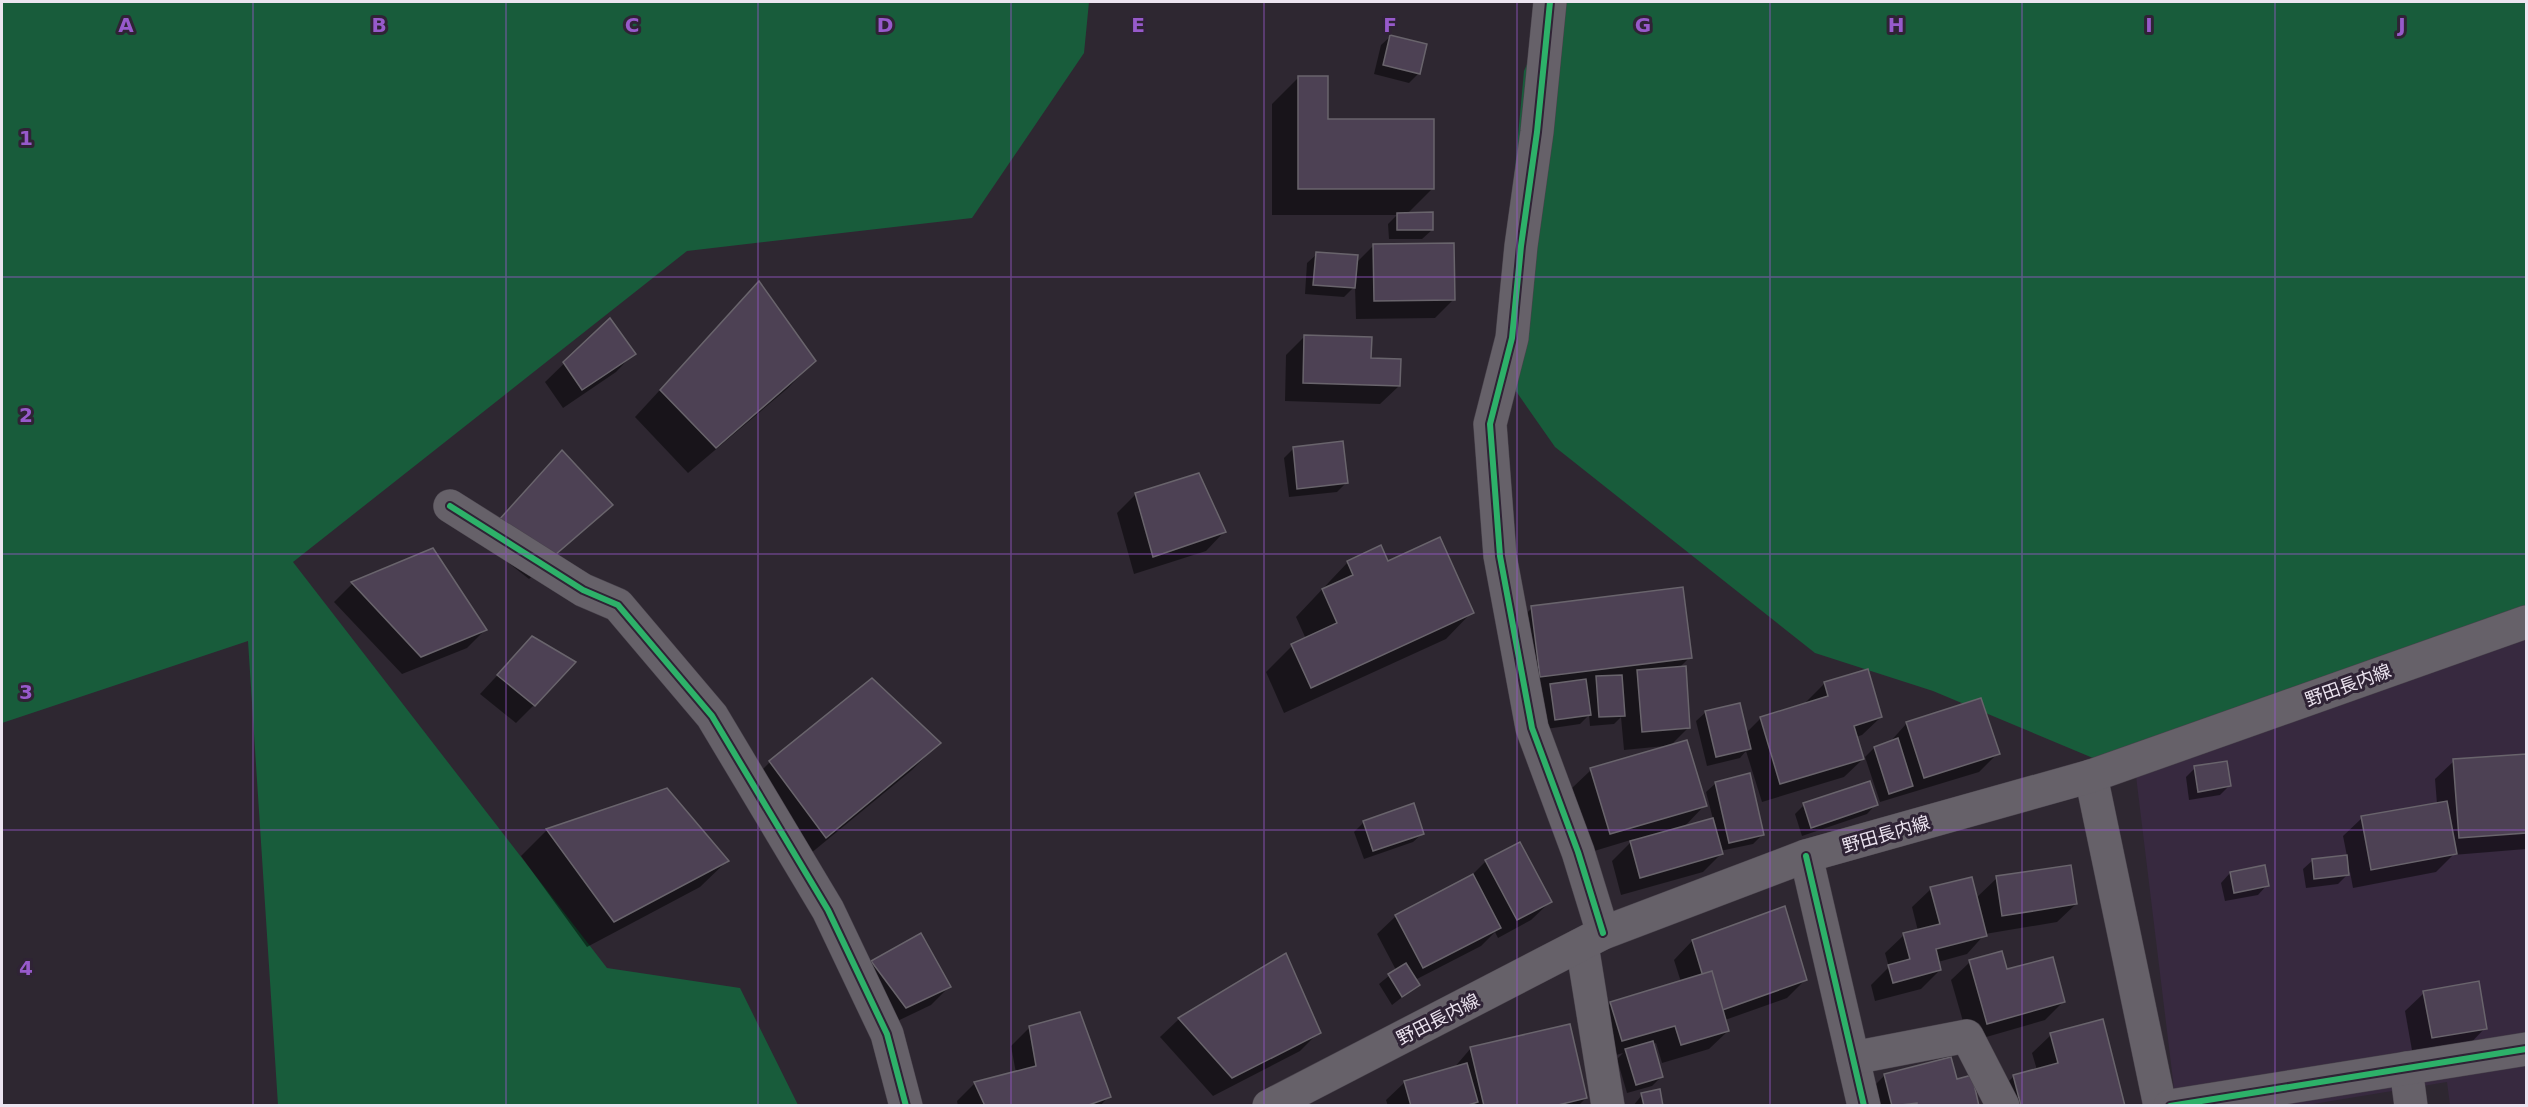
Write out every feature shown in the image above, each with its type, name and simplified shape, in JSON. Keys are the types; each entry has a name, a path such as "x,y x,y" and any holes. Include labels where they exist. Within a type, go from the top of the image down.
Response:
{"street":[{"path":"1550,2 1512,338 1490,424 1500,556 1532,728 1578,852 1593,939 1608,1106"},
{"path":"450,506 583,590 618,605 712,716 828,910 886,1034 906,1106"},
{"name":"野田長内線","path":"1269,1106 1593,939 1806,856 2091,776 2526,622"},
{"path":"2091,776 2160,1106"},
{"path":"1806,856 1864,1106"},
{"path":"1853,1058 1968,1036 2003,1106"},
{"path":"2170,1106 2526,1049"},
{"path":"2406,1068 2411,1106"}],"shaded area":[{"path":"2526,637 2526,1105 2450,1105 2447,1082 2307,1105 2176,1105 2136,776"}],"green space":[{"path":"2,2 1089,2 1084,53 972,218 687,251 293,562 607,968 740,988 798,1105 278,1105 248,641 2,723"},
{"path":"1554,2 2526,2 2526,637 2136,776 1933,691 1815,653 1555,447 1497,364 1524,71"}],"building":[{"path":"1390,35 1427,44 1420,74 1383,65"},
{"path":"1298,76 1328,76 1328,119 1434,119 1434,189 1298,189"},
{"path":"1433,212 1433,230 1397,230 1397,213"},
{"path":"1454,243 1455,300 1374,301 1373,244"},
{"path":"1316,252 1358,255 1355,288 1313,285"},
{"path":"759,281 816,361 716,448 660,390"},
{"path":"610,318 636,354 582,390 563,362"},
{"path":"1304,335 1372,337 1371,358 1401,359 1400,386 1303,383"},
{"path":"1343,441 1348,483 1297,489 1293,447"},
{"path":"562,450 613,505 548,561 498,521"},
{"path":"1199,473 1226,532 1153,557 1135,493"},
{"path":"1440,537 1474,613 1311,688 1291,644 1337,623 1322,589 1353,575 1347,561 1381,545 1388,561"},
{"path":"433,548 487,630 421,657 351,582"},
{"path":"1683,587 1692,658 1540,677 1531,606"},
{"path":"532,636 576,662 535,706 497,675"},
{"path":"1686,666 1690,728 1642,732 1637,670"},
{"path":"1868,669 1882,717 1854,726 1864,759 1780,784 1760,717 1828,696 1824,682"},
{"path":"1622,675 1625,716 1599,717 1596,676"},
{"path":"872,678 941,743 826,838 769,761"},
{"path":"1586,679 1591,715 1555,720 1550,684"},
{"path":"1981,698 2000,754 1924,778 1906,722"},
{"path":"1740,703 1751,749 1716,757 1705,711"},
{"path":"1898,738 1913,786 1889,794 1874,747"},
{"path":"1687,740 1707,806 1610,834 1590,768"},
{"path":"2526,754 2526,833 2459,838 2453,759"},
{"path":"2227,761 2231,786 2198,792 2194,766"},
{"path":"1750,773 1764,835 1729,843 1715,782"},
{"path":"1870,781 1878,805 1811,828 1803,803"},
{"path":"667,788 729,861 614,922 546,829"},
{"path":"2447,801 2457,854 2371,870 2361,816"},
{"path":"1414,803 1424,834 1373,851 1363,821"},
{"path":"1713,818 1723,854 1640,878 1630,841"},
{"path":"1520,842 1552,902 1517,920 1485,860"},
{"path":"2347,855 2349,875 2314,879 2312,859"},
{"path":"2071,865 2077,904 2002,916 1996,876"},
{"path":"2265,865 2269,886 2234,893 2230,872"},
{"path":"1473,874 1501,928 1423,968 1395,915"},
{"path":"1972,877 1987,936 1936,949 1941,970 1893,983 1888,965 1910,959 1903,933 1940,924 1930,887"},
{"path":"1785,906 1807,980 1714,1013 1692,940"},
{"path":"921,933 951,987 906,1008 871,961"},
{"path":"2002,951 2007,969 2053,957 2065,1002 1987,1024 1969,960"},
{"path":"1286,953 1321,1033 1232,1078 1178,1018"},
{"path":"1406,963 1420,985 1402,997 1388,974"},
{"path":"1712,971 1729,1031 1681,1045 1675,1026 1622,1041 1610,1002"},
{"path":"2479,981 2487,1029 2432,1038 2423,991"},
{"path":"1080,1012 1111,1097 1086,1106 985,1106 974,1082 1036,1066 1029,1026"},
{"path":"2103,1019 2125,1106 2021,1106 2013,1075 2058,1063 2050,1033"},
{"path":"1570,1024 1587,1098 1554,1106 1484,1106 1470,1047"},
{"path":"1653,1041 1663,1077 1636,1085 1625,1049"},
{"path":"1951,1057 1957,1079 1972,1075 1979,1106 1917,1106 1917,1103 1892,1106 1884,1074"},
{"path":"1467,1063 1478,1102 1465,1106 1411,1106 1404,1081"},
{"path":"1660,1089 1663,1106 1644,1106 1641,1093"}],"cycle path":[{"path":"1550,2 1512,338 1490,424 1500,556 1532,728 1578,852 1603,933"},
{"path":"450,506 583,590 618,605 712,716 828,910 887,1034 906,1106"},
{"path":"1806,856 1864,1106"},
{"path":"2170,1106 2526,1049"}]}
